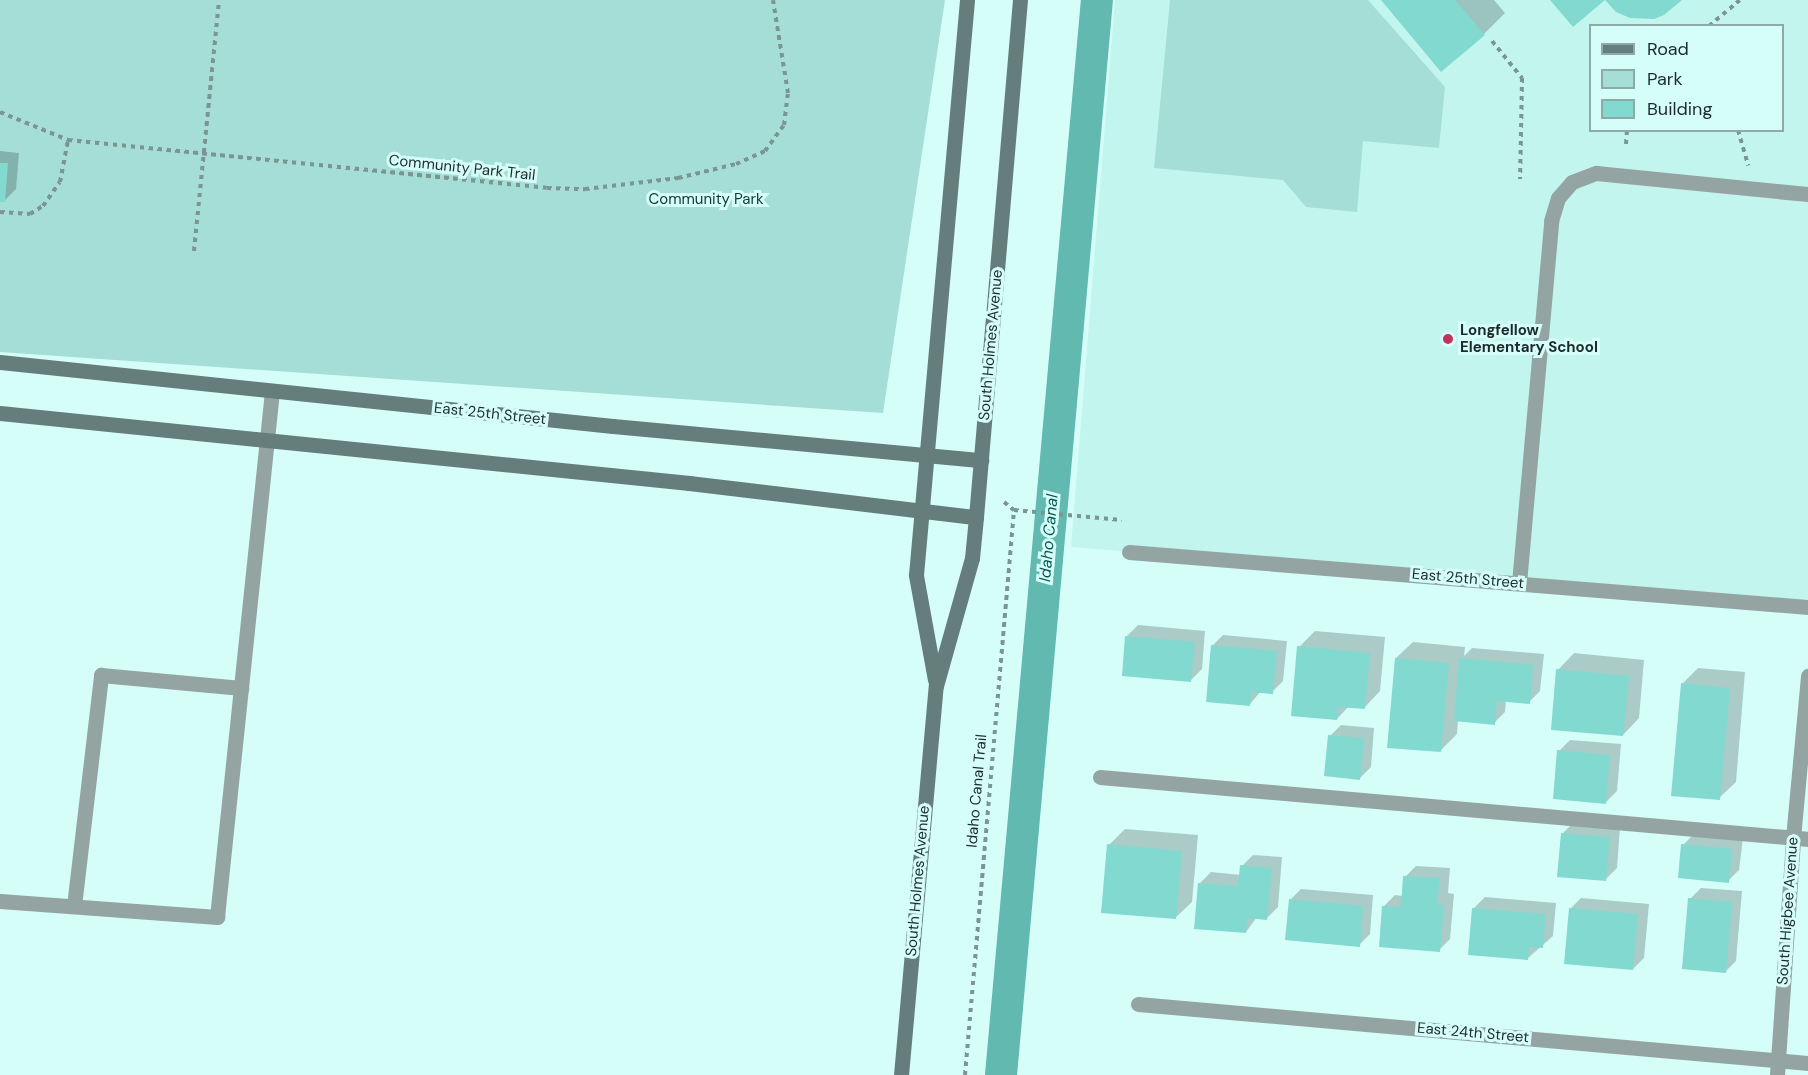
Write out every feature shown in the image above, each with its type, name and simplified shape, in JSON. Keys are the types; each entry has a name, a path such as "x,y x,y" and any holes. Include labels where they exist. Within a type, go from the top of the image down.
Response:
{"street":[{"name":"South Holmes Avenue","path":"936,686 916,574 967,0"},
{"name":"South Holmes Avenue","path":"901,1075 936,686 972,558 1020,0"},
{"path":"1519,583 1551,221 1558,198 1572,182 1596,173 1808,194"},
{"name":"East 25th Street","path":"0,362 272,391 981,460"},
{"path":"0,901 217,917 272,391"},
{"path":"0,413 689,483 976,517"},
{"name":"East 25th Street","path":"1129,552 1808,607"},
{"path":"74,906 101,675 241,688"},
{"name":"South Higbee Avenue","path":"1778,1068 1800,839 1808,676"},
{"path":"1100,777 1800,839"},
{"name":"East 24th Street","path":"1138,1004 1778,1068 1808,1063"}],"path":[{"path":"194,251 219,0"},
{"name":"Community Park Trail","path":"0,112 68,140 547,188 585,189 678,178 736,164 765,151 784,125 788,93 773,0"},
{"path":"1709,24 1740,0"},
{"path":"1492,40 1522,78 1520,179"},
{"path":"1626,144 1627,132"},
{"path":"1739,132 1748,165"},
{"path":"0,212 30,214 43,206 60,182 68,140"},
{"path":"1004,502 1015,510 1122,520"},
{"name":"Idaho Canal Trail","path":"965,1075 1015,510"}],"shaded area":[{"name":"Longfellow Elementary School","path":"1115,0 1808,0 1808,607 1071,547"}],"green space":[{"name":"Community Park","path":"0,0 945,0 883,413 0,352"},
{"path":"1170,0 1368,0 1445,87 1439,148 1363,141 1357,212 1306,207 1283,180 1154,168"}],"building":[{"path":"1381,0 1455,0 1485,35 1441,72"},
{"path":"1550,0 1605,0 1573,27"},
{"path":"1605,0 1682,0 1664,15 1654,19 1630,18 1616,12"},
{"path":"0,163 8,163 5,202 0,202"},
{"path":"1125,636 1195,642 1191,682 1122,676"},
{"path":"1211,645 1277,651 1273,694 1251,692 1250,706 1206,702"},
{"path":"1297,646 1370,653 1365,709 1338,707 1337,720 1291,716"},
{"path":"1395,658 1449,663 1441,752 1387,748"},
{"path":"1459,658 1533,665 1530,704 1497,701 1495,725 1454,721"},
{"path":"1556,669 1629,676 1623,736 1551,730"},
{"path":"1681,683 1730,688 1720,800 1671,796"},
{"path":"1328,735 1364,738 1360,780 1324,776"},
{"path":"1557,750 1610,755 1606,804 1553,799"},
{"path":"1561,833 1610,837 1606,881 1557,877"},
{"path":"1107,844 1182,851 1176,919 1101,913"},
{"path":"1681,844 1732,849 1729,883 1678,878"},
{"path":"1240,865 1272,868 1267,920 1247,918 1246,933 1194,929 1198,883 1238,886"},
{"path":"1403,876 1440,878 1437,904 1444,905 1440,952 1379,947 1382,906 1401,907"},
{"path":"1688,898 1732,902 1726,973 1682,969"},
{"path":"1289,899 1363,906 1360,947 1285,940"},
{"path":"1472,908 1546,914 1543,948 1529,947 1528,960 1468,955"},
{"path":"1569,908 1638,914 1633,970 1564,964"}],"waterway":[{"name":"Idaho Canal","path":"1001,1075 1097,0"}],"place":[{"name":"Longfellow Elementary School","path":"1448,339"}]}
